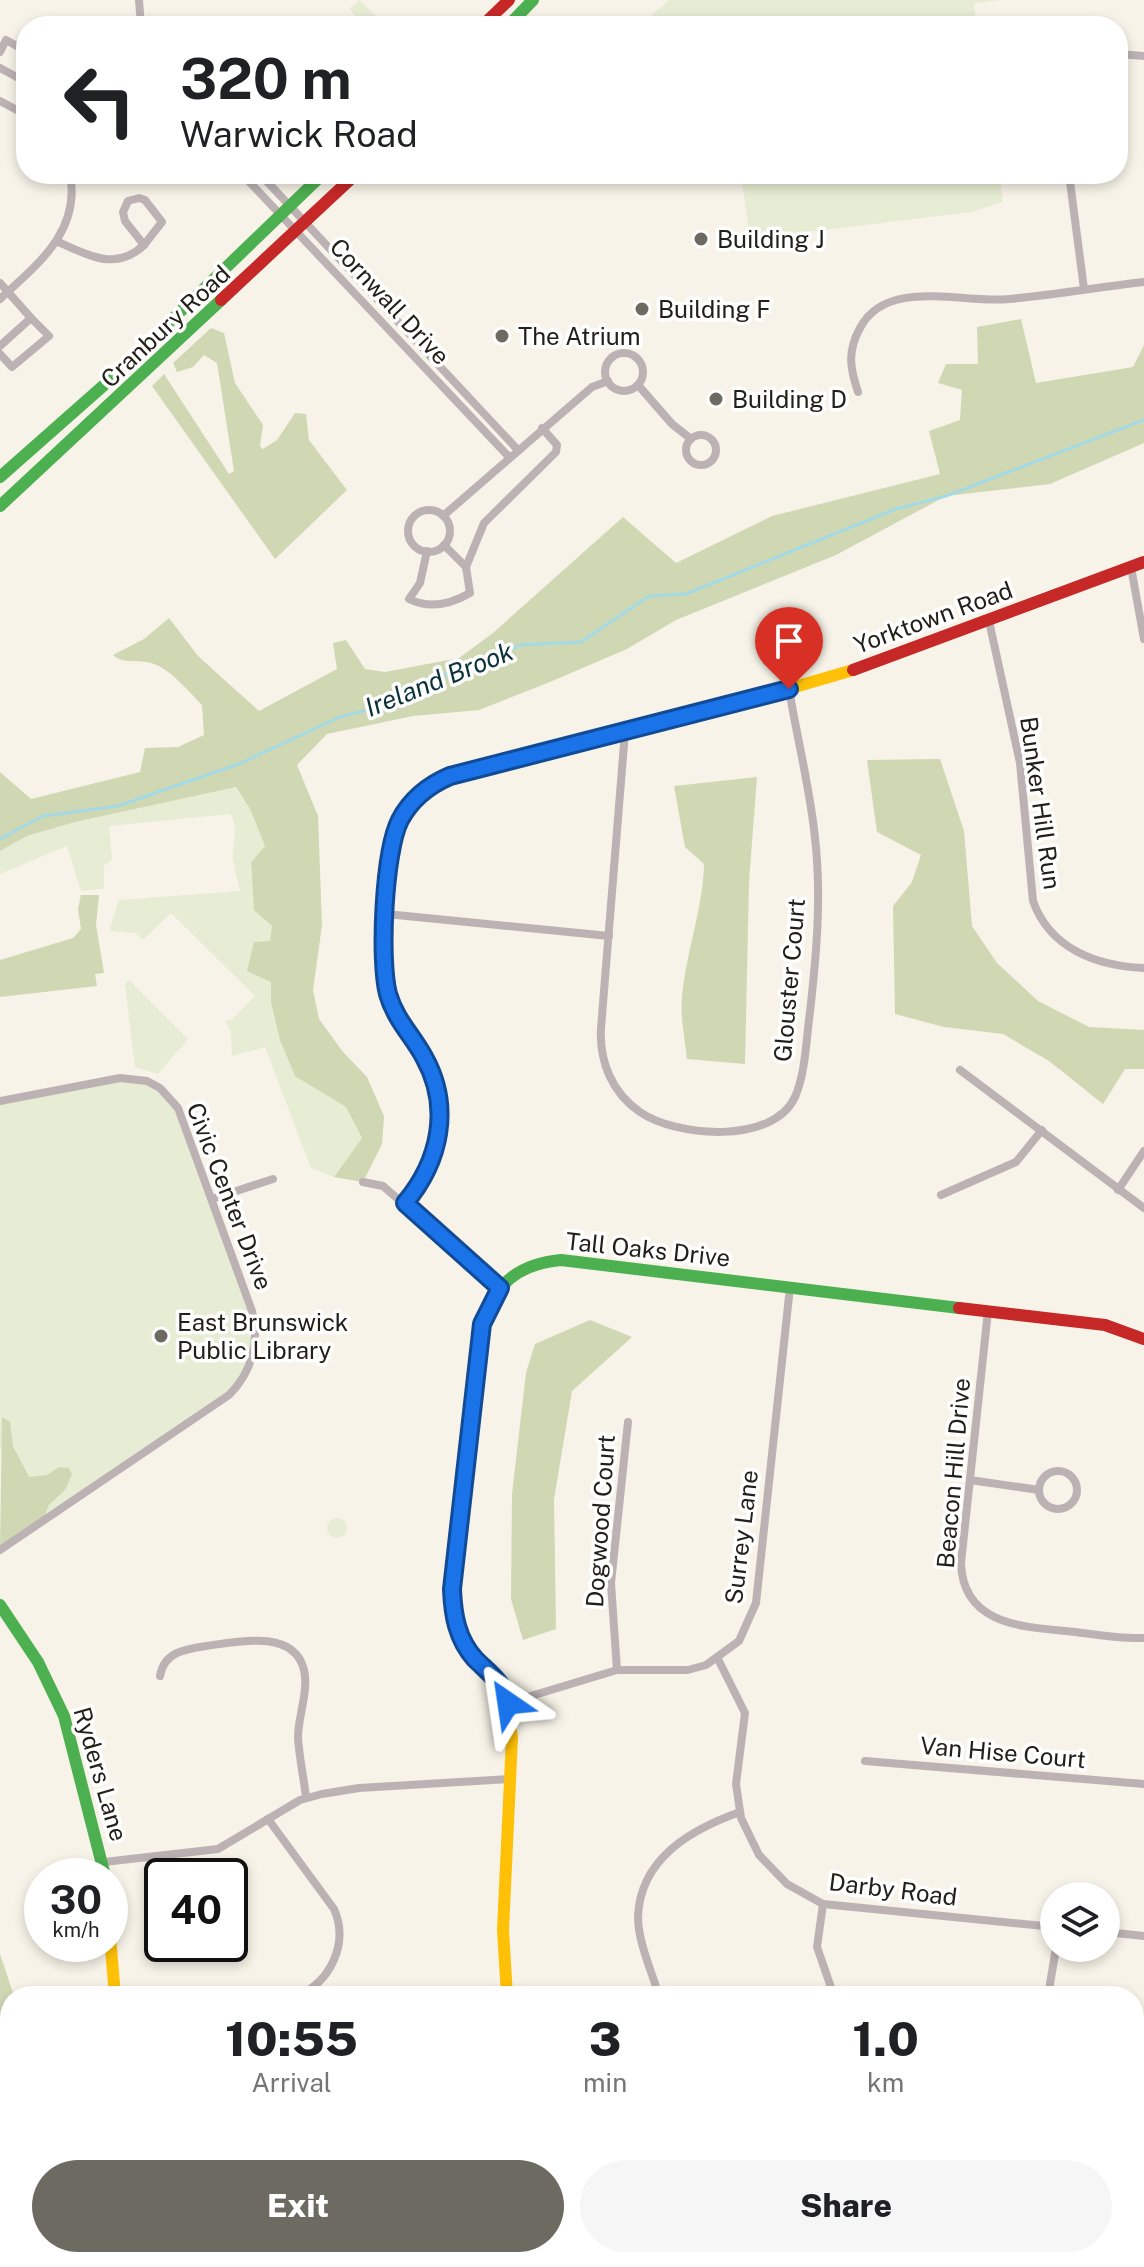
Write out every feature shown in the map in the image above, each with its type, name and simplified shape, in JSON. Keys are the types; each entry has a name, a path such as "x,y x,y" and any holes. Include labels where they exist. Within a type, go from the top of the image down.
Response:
{"street":[{"path":"492,16 509,0"},
{"path":"518,16 533,0"},
{"path":"0,52 6,40 16,46"},
{"path":"0,299 58,242 71,209 70,184"},
{"name":"Cornwall Drive","path":"254,184 284,209 517,449"},
{"name":"Cornwall Drive","path":"267,184 284,209"},
{"name":"Cranbury Road","path":"0,477 103,386 312,184"},
{"name":"Cranbury Road","path":"0,506 346,184"},
{"path":"1070,184 1084,289"},
{"path":"58,242 112,261 127,258 144,245 162,222 145,200 132,199 124,206 124,219 144,245"},
{"name":"Cornwall Drive","path":"301,227 509,457"},
{"path":"858,392 849,362 859,330 878,308 900,298 1006,300 1144,282"},
{"path":"0,283 49,336 12,367 0,354"},
{"path":"0,346 31,318"},
{"path":"608,381 608,362 616,355 627,353 637,358 643,367 638,385"},
{"path":"443,516 592,387 608,381"},
{"path":"608,381 622,391 638,385"},
{"path":"638,385 672,424 691,439"},
{"path":"427,551 420,583 409,599 421,605 436,605 470,593 466,567 484,523 556,452 557,445 542,428"},
{"path":"427,551 410,540 412,519 430,510 443,516 450,527 444,545"},
{"path":"444,545 466,567"},
{"path":"427,551 444,545"},
{"name":"Yorktown Road","path":"405,1203 424,1178 434,1155 440,1130 440,1104 430,1067 400,1022 389,997 383,958 393,837 405,811 425,790 459,774 789,689 989,621 1144,562"},
{"path":"1131,567 1144,639"},
{"name":"Bunker Hill Run","path":"989,621 1020,763 1033,901 1037,913 1064,943 1089,959 1144,968"},
{"name":"Glouster Court","path":"625,732 601,1047 609,1075 625,1099 639,1111 665,1124 724,1132 758,1127 785,1110 795,1097 804,1063 816,949 815,838 789,689"},
{"path":"386,914 609,936"},
{"path":"960,1070 1144,1208"},
{"name":"Civic Center Drive","path":"0,1101 96,1081 147,1081 160,1088 178,1108 254,1319 254,1352 245,1375 221,1401 0,1550"},
{"path":"941,1195 1016,1162 1042,1130"},
{"path":"1118,1190 1144,1151"},
{"path":"212,1199 273,1179"},
{"path":"363,1182 383,1186 405,1203 500,1288"},
{"name":"Tall Oaks Drive","path":"506,1986 503,1930 512,1738 508,1703 504,1687 474,1657 461,1637 452,1589 482,1324 500,1288 528,1267 561,1260 1105,1325 1144,1339"},
{"name":"Surrey Lane","path":"718,1659 744,1634 756,1603 790,1287"},
{"name":"Beacon Hill Drive","path":"988,1311 962,1570 969,1594 981,1610 1009,1625 1144,1638"},
{"name":"Dogwood Court","path":"617,1670 611,1583 628,1422"},
{"path":"1060,1472 1070,1476 1077,1492 1072,1503 1056,1509 1046,1505 1039,1490 1044,1478 1060,1472"},
{"path":"970,1480 1039,1490"},
{"name":"Ryders Lane","path":"0,1605 38,1662 64,1716 101,1858"},
{"path":"160,1676 162,1666 182,1649 255,1640 276,1642 293,1652 304,1670 298,1737 306,1798"},
{"path":"508,1703 617,1670 688,1670 718,1659"},
{"name":"Darby Road","path":"718,1659 745,1713 736,1784 740,1812 752,1843 767,1865 787,1884 823,1904 1040,1926"},
{"name":"Van Hise Court","path":"865,1761 1141,1784"},
{"path":"128,1865 218,1849 306,1798 359,1788 510,1779"},
{"path":"656,1986 639,1927 641,1900 648,1883 671,1847 683,1836 740,1812"},
{"path":"268,1819 334,1909 340,1923 341,1937 331,1967 313,1986"},
{"path":"823,1904 817,1947 831,1986"},
{"path":"1120,1933 1144,1936"},
{"path":"112,1962 114,1986"},
{"path":"1050,1986 1054,1962"}],"green space":[{"path":"360,0 375,16 356,16 349,9"},
{"path":"669,0 1000,0 974,3 976,16 651,16"},
{"path":"742,184 1000,184 1003,202 971,212 750,239"},
{"path":"1021,319 1036,383 1133,367 1144,345 1144,443 1050,484 946,496 836,555 676,620 627,649 545,684 479,710 413,716 327,734 297,765 318,816 322,925 313,990 319,1019 343,1052 367,1077 384,1116 382,1144 363,1182 334,1177 362,1138 346,1107 295,1076 280,1040 271,1002 271,982 247,971 254,942 270,941 272,926 254,910 251,862 265,846 250,809 236,787 75,822 27,836 0,851 0,772 31,799 140,772 145,748 178,747 204,735 202,705 172,675 151,663 127,661 113,655 144,639 169,618 198,656 259,711 337,669 333,643 346,640 365,669 385,672 459,658 493,633 623,517 676,563 772,516 940,474 929,431 960,420 962,390 938,383 946,364 978,364 977,327"},
{"path":"211,328 224,333 235,383 263,425 260,446 263,449 277,440 295,413 306,414 309,440 347,490 275,559 152,386 164,374 229,474 234,471 217,363 204,355 193,367 177,372 173,363"},
{"path":"940,759 964,831 972,926 997,963 1038,1001 1089,1027 1144,1030 1144,1069 1125,1069 1103,1104 1049,1061 1003,1034 944,1027 895,1014 893,906 912,882 921,855 877,832 867,760"},
{"path":"757,777 749,882 745,1064 687,1059 682,998 704,864 685,847 674,786"},
{"path":"235,787 250,809 265,846 251,862 254,909 272,926 271,1002 295,1075 346,1107 362,1138 334,1177 311,1168 265,1047 232,1056 231,1032 225,1021 232,1020 255,996 171,913 143,940 135,933 109,931 119,900 240,891 233,857 235,828 230,814 109,826 112,859 104,866 104,889 81,891 67,846 0,874 0,851 27,836 75,822"},
{"path":"81,895 99,895 96,925 104,973 95,974 97,986 0,997 0,960 73,938 81,929 78,909"},
{"path":"129,980 188,1039 158,1074 135,1067 125,984"},
{"path":"136,1078 170,1097 252,1311 255,1344 235,1389 42,1522 49,1505 65,1490 59,1467 47,1475 29,1477 13,1444 0,1449 0,1101"},
{"path":"590,1320 632,1337 572,1391 554,1499 556,1629 523,1640 511,1599 512,1494 526,1373 535,1344"},
{"path":"2,1417 10,1422 13,1446 29,1477 47,1475 59,1467 69,1468 72,1474 65,1490 49,1505 42,1522 0,1550"},
{"path":"337,1518 344,1521 347,1528 344,1535 337,1538 330,1535 327,1528 330,1521"},
{"path":"0,1954 11,1986 0,1986"}],"waterway":[{"name":"Ireland Brook","path":"0,839 43,816 118,806 241,763 340,717 396,702 428,678 478,669 519,645 581,642 649,596 686,594 896,509 946,496 1144,420"}],"traffic: fast":[{"path":"518,16 533,0"},
{"path":"0,477 103,386 313,184"},
{"path":"0,506 221,300"},
{"path":"476,1378 487,1316 504,1284 518,1273 561,1260 959,1308"},
{"path":"0,1605 38,1662 64,1716 100,1858"}],"traffic: slow":[{"path":"387,900 391,857 401,823 422,795 438,784 459,774 722,708 853,670"},
{"path":"476,1378 452,1589 456,1623 467,1648 504,1687 512,1738 503,1930 506,1986"},
{"path":"112,1962 114,1986"}],"traffic: jam":[{"path":"492,16 509,0"},
{"path":"221,300 345,184"},
{"path":"853,670 1144,562"},
{"path":"387,900 384,952 387,990 394,1010 432,1074 439,1112 433,1150 417,1186 405,1203"},
{"path":"959,1308 1105,1325 1144,1339"}],"place":[{"name":"Building J","path":"701,239"},
{"name":"Building F","path":"642,309"},
{"name":"The Atrium","path":"502,336"},
{"name":"Building D","path":"716,399"},
{"name":"East Brunswick Public Library","path":"161,1336"}],"route":[{"path":"508,1703 504,1687 474,1657 461,1637 452,1589 482,1324 487,1308 500,1288 405,1203 430,1167 440,1130 440,1104 430,1067 400,1022 386,984 383,958 393,837 400,819 411,804 425,790 450,776 789,689"}]}
